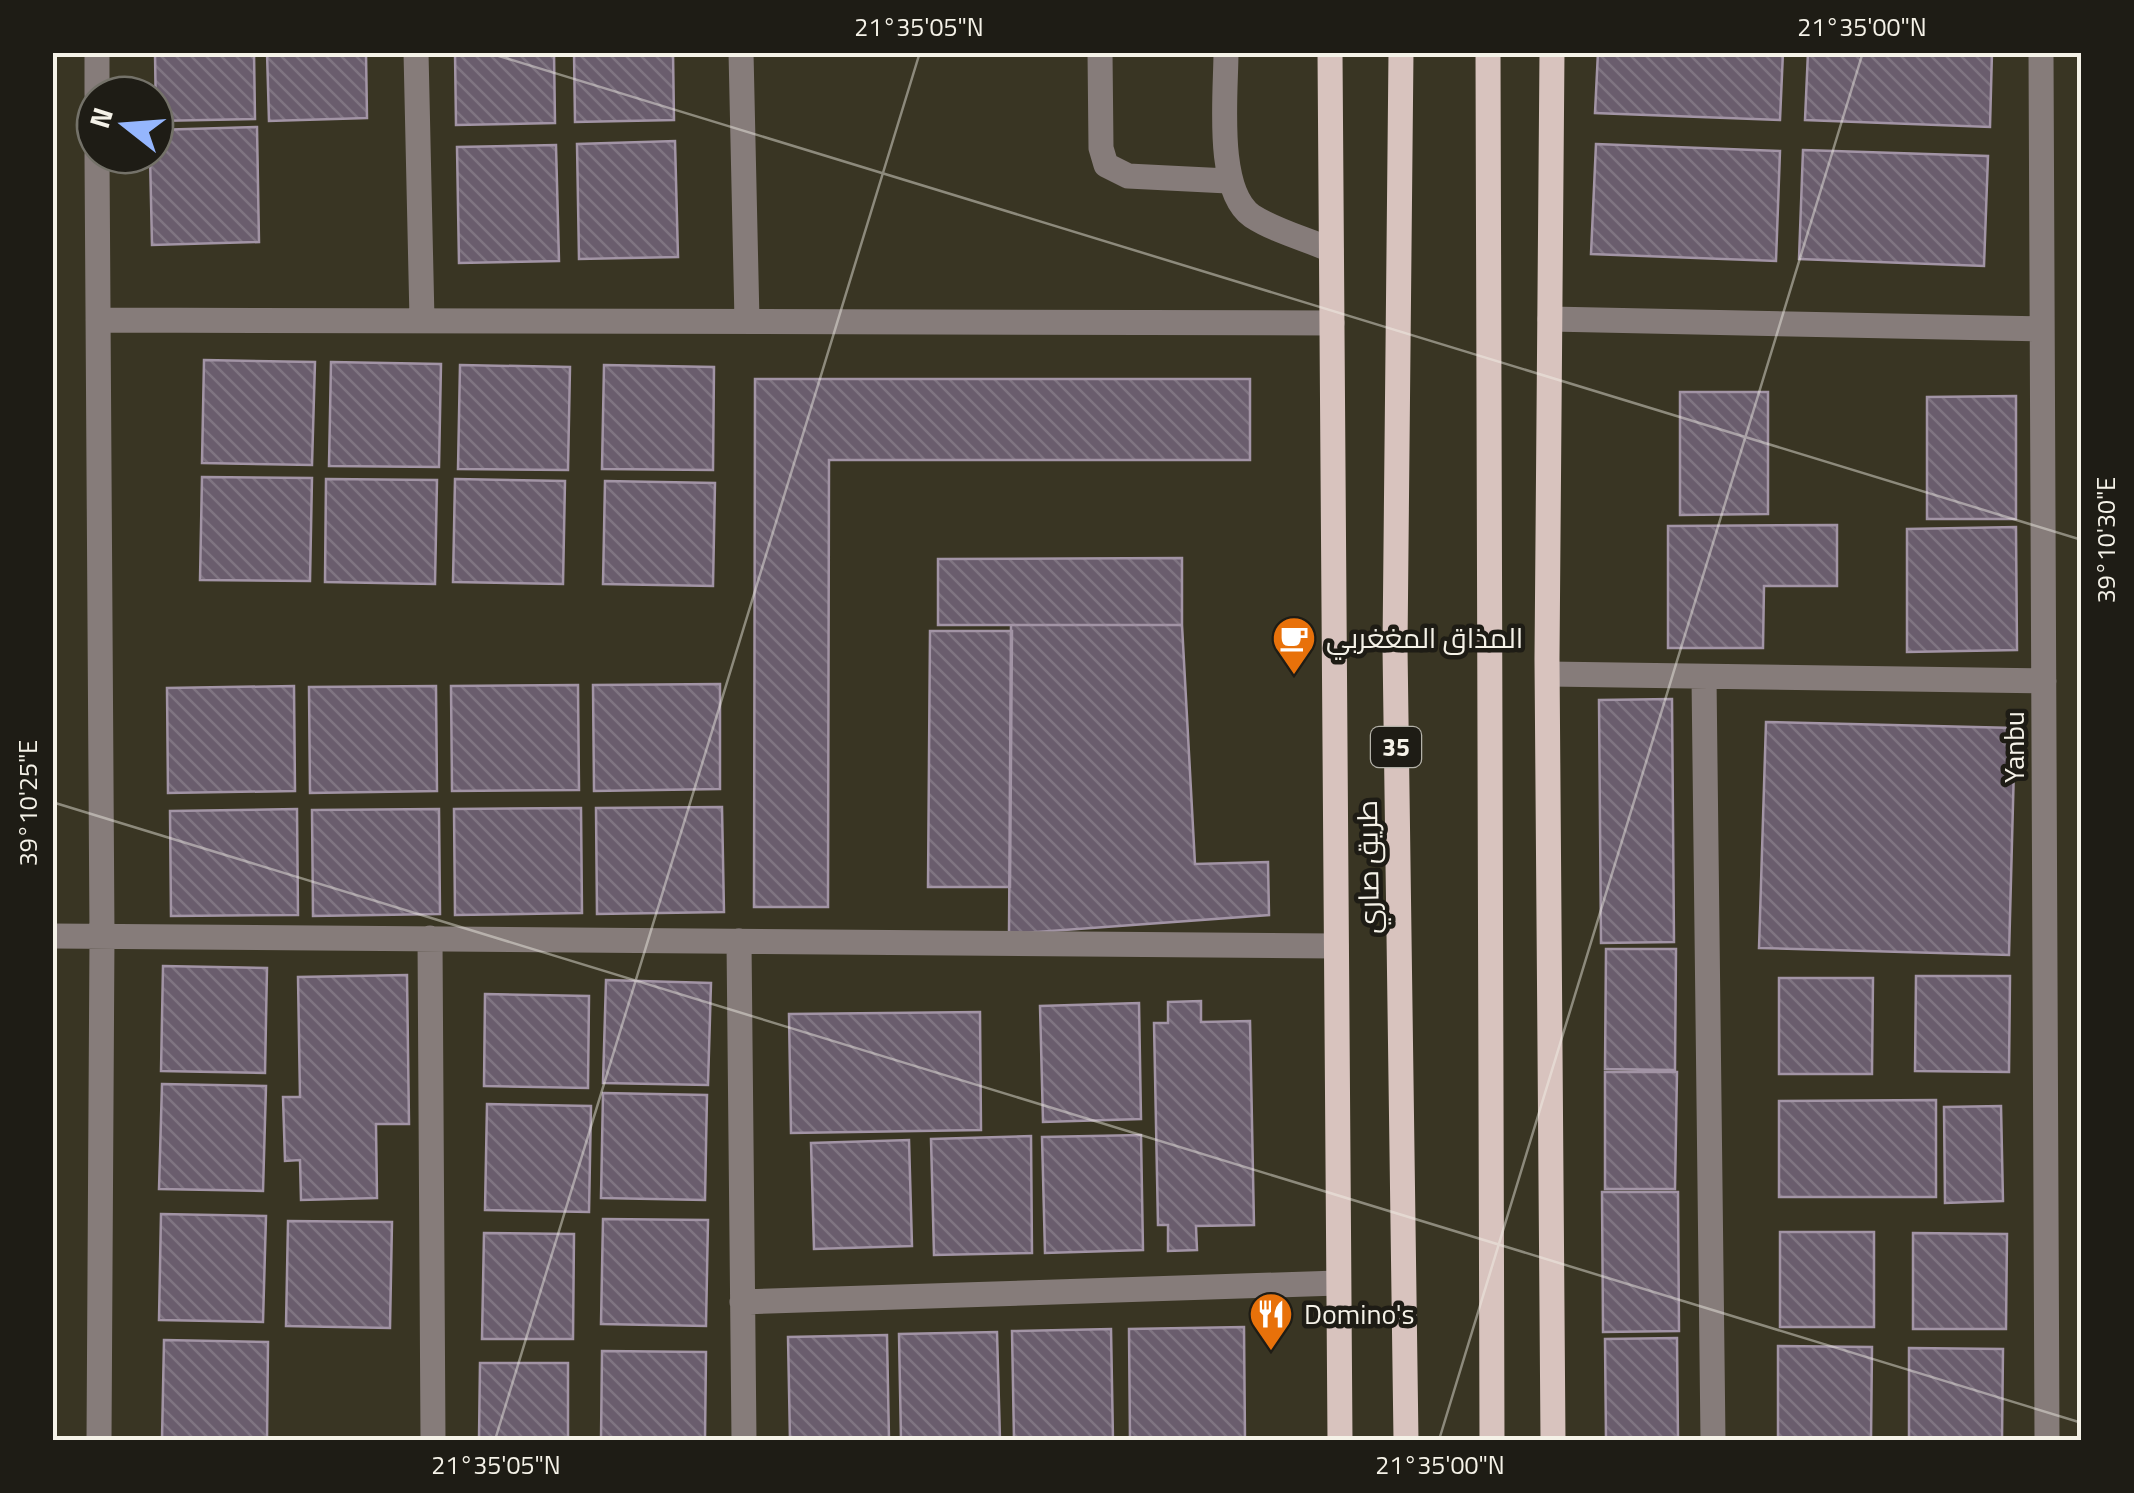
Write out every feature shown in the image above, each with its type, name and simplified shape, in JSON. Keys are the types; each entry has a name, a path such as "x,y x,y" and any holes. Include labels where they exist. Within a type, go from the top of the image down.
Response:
{"main road":[{"path":"1330,52 1340,1440"},
{"name":"طريق صاري","path":"1401,52 1395,648 1406,1440"},
{"path":"1488,52 1492,1440"},
{"path":"1552,52 1548,674 1553,1440"}],"street":[{"path":"416,52 422,320"},
{"path":"741,52 747,321"},
{"path":"1100,52 1101,148 1106,165 1128,176 1228,181"},
{"path":"1226,52 1228,181 1254,218 1331,250"},
{"name":"Yanbu","path":"2041,52 2047,1440"},
{"path":"97,175 102,936 99,1440"},
{"path":"98,320 1332,322"},
{"path":"1550,320 2042,329"},
{"path":"1548,674 2044,681"},
{"path":"1704,677 1713,1440"},
{"path":"52,936 1336,946"},
{"path":"430,938 433,1440"},
{"path":"739,941 744,1440"},
{"path":"742,1302 1338,1283"}],"building":[{"path":"155,52 254,52 255,119 175,121 175,75 155,75"},
{"path":"267,52 366,52 367,118 269,121"},
{"path":"455,52 554,52 555,123 456,125"},
{"path":"574,52 673,52 674,120 575,122"},
{"path":"1598,52 1783,52 1780,120 1595,113"},
{"path":"1808,52 1992,52 1990,127 1805,120"},
{"path":"257,127 259,242 152,245 150,175 175,175 175,129"},
{"path":"675,141 678,257 579,259 577,144"},
{"path":"1596,144 1780,151 1776,261 1591,254"},
{"path":"556,145 559,261 459,263 457,147"},
{"path":"1803,150 1988,156 1984,266 1799,259"},
{"path":"204,360 315,362 312,465 202,463"},
{"path":"331,362 441,364 439,467 329,466"},
{"path":"460,365 570,367 568,470 458,469"},
{"path":"604,365 714,367 713,470 602,469"},
{"path":"755,379 1250,379 1250,460 829,460 828,907 754,907"},
{"path":"1680,392 1768,392 1768,514 1680,515"},
{"path":"2016,396 2016,519 1927,519 1927,397"},
{"path":"202,477 312,478 310,581 200,580"},
{"path":"326,479 437,480 435,584 325,582"},
{"path":"455,479 565,481 563,584 453,582"},
{"path":"605,481 715,483 713,586 603,584"},
{"path":"1837,525 1837,586 1764,586 1763,648 1668,648 1668,526"},
{"path":"2016,527 2017,650 1907,652 1907,529"},
{"path":"1182,558 1182,625 938,625 938,559"},
{"path":"1011,625 1182,625 1195,864 1268,862 1269,915 1009,934"},
{"path":"930,631 1012,631 1010,887 928,887"},
{"path":"720,684 720,789 594,791 593,685"},
{"path":"578,685 579,790 452,791 451,686"},
{"path":"294,686 295,791 168,793 167,688"},
{"path":"436,686 437,791 310,793 309,687"},
{"path":"1672,699 1674,942 1601,943 1599,700"},
{"path":"1766,722 2015,728 2009,955 1759,948"},
{"path":"722,807 724,912 597,914 596,808"},
{"path":"581,808 582,913 455,915 454,809"},
{"path":"297,809 298,915 171,916 170,811"},
{"path":"439,809 440,914 313,916 312,810"},
{"path":"1606,949 1676,949 1675,1070 1605,1069"},
{"path":"163,966 267,968 265,1073 161,1071"},
{"path":"407,975 409,1124 376,1124 377,1198 301,1200 300,1160 285,1161 283,1097 300,1097 298,977"},
{"path":"1916,976 2010,976 2009,1072 1915,1071"},
{"path":"1779,978 1873,978 1872,1074 1779,1074"},
{"path":"606,980 711,983 708,1085 603,1083"},
{"path":"485,994 589,996 588,1088 484,1086"},
{"path":"1201,1001 1201,1022 1250,1021 1254,1225 1196,1226 1197,1250 1168,1251 1168,1225 1158,1225 1154,1023 1168,1023 1168,1002"},
{"path":"1139,1003 1141,1119 1043,1122 1040,1006"},
{"path":"980,1012 981,1130 791,1133 789,1014"},
{"path":"1605,1072 1677,1072 1675,1189 1605,1189"},
{"path":"162,1084 266,1086 263,1191 159,1189"},
{"path":"603,1093 707,1095 705,1200 601,1198"},
{"path":"1936,1100 1936,1197 1779,1197 1779,1101"},
{"path":"487,1104 591,1106 589,1212 485,1210"},
{"path":"2001,1106 2003,1201 1945,1203 1944,1107"},
{"path":"1141,1135 1143,1250 1045,1253 1042,1137"},
{"path":"1031,1136 1032,1253 934,1255 931,1139"},
{"path":"909,1140 912,1246 814,1249 811,1143"},
{"path":"1602,1192 1678,1192 1679,1331 1603,1332"},
{"path":"161,1214 266,1216 263,1322 159,1320"},
{"path":"603,1219 708,1220 706,1326 601,1324"},
{"path":"288,1221 392,1222 390,1328 286,1326"},
{"path":"1780,1232 1874,1232 1874,1327 1780,1327"},
{"path":"484,1233 574,1234 573,1339 482,1339"},
{"path":"1913,1233 2007,1234 2006,1329 1913,1329"},
{"path":"1244,1327 1245,1440 1130,1440 1129,1329"},
{"path":"1111,1329 1113,1440 1014,1440 1012,1331"},
{"path":"997,1332 1000,1440 901,1440 899,1334"},
{"path":"887,1335 889,1440 790,1440 788,1337"},
{"path":"1677,1338 1678,1440 1606,1440 1605,1339"},
{"path":"164,1340 268,1342 267,1440 162,1440"},
{"path":"1778,1346 1872,1347 1871,1440 1778,1440"},
{"path":"1909,1348 2003,1349 2002,1440 1909,1440"},
{"path":"602,1351 706,1352 705,1440 601,1440"},
{"path":"480,1363 568,1363 568,1440 479,1440"}],"place":[{"name":"المذاق المغغربي","path":"1294,676"},
{"name":"Domino's","path":"1271,1352"}]}
